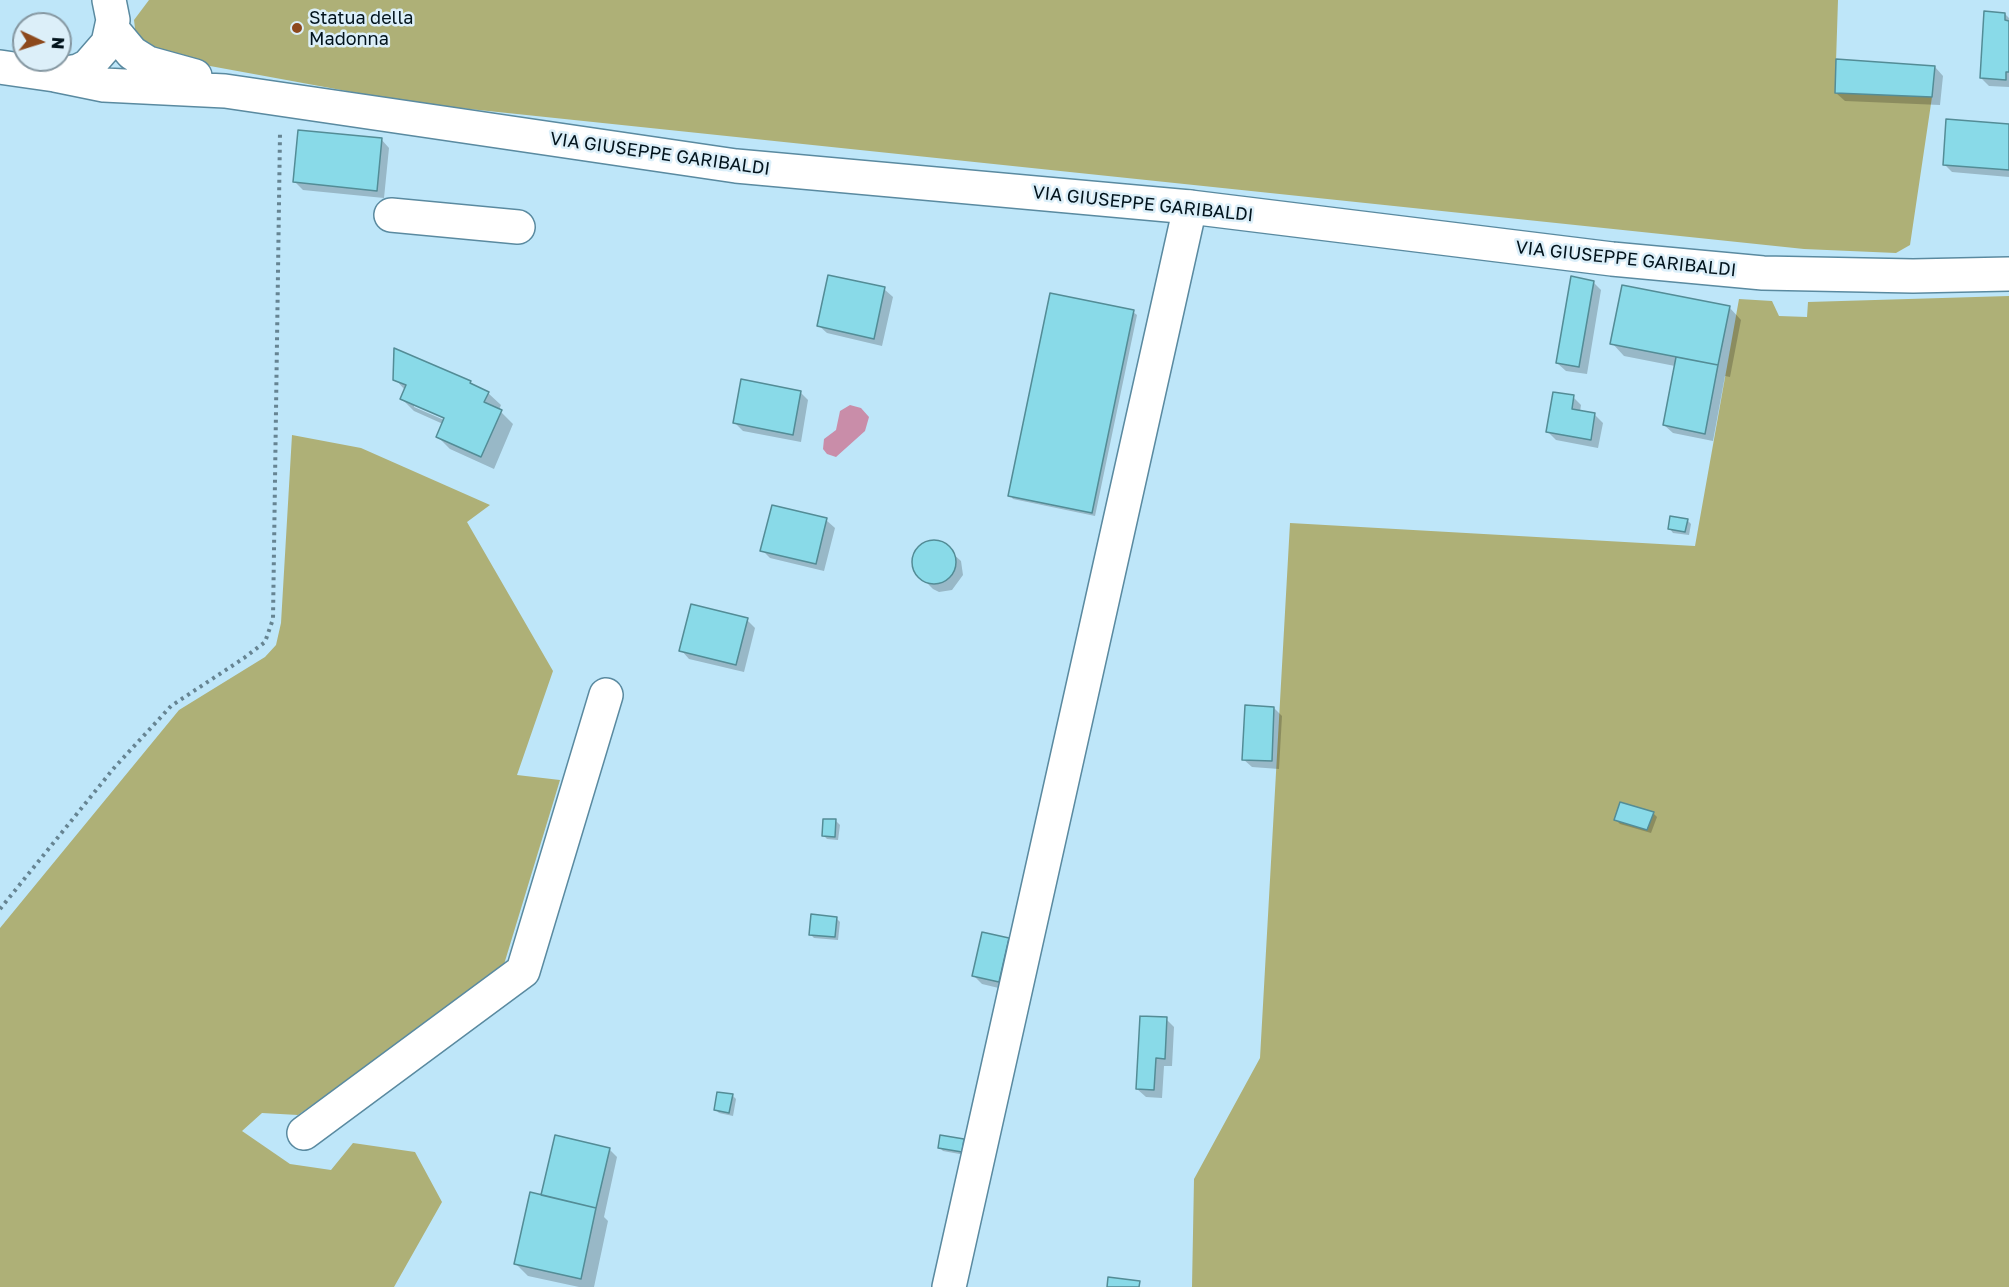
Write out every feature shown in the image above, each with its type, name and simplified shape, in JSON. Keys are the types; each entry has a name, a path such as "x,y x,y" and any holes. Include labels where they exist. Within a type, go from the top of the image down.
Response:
{"main road":[{"path":"55,75 78,71 88,66 104,51 115,12"},
{"path":"115,12 132,53 148,63 280,99"},
{"path":"0,68 55,75 104,85 225,91 280,99"},
{"name":"VIA GIUSEPPE GARIBALDI","path":"280,99 736,166 1190,207 1612,259 1764,273 1913,276 2009,274"},
{"path":"950,1287 1190,207"},
{"path":"391,215 518,226"},
{"path":"304,1133 523,971 606,695"}],"path":[{"path":"0,909 114,768 171,706 265,642 273,619 280,99"}],"green space":[{"path":"149,0 1838,0 1835,93 1932,97 1910,245 1896,253 1804,249 412,103 150,55 136,37 134,20"},
{"path":"2009,296 2009,1287 1192,1287 1194,1179 1260,1058 1290,523 1695,546 1739,299 1772,301 1779,316 1807,317 1808,302"},
{"path":"292,435 361,448 490,505 467,522 553,671 517,775 560,780 502,971 298,1115 262,1113 242,1131 290,1164 331,1170 353,1143 415,1152 442,1202 394,1287 0,1287 0,928 179,710 265,657 276,645 281,623"}],"shaded area":[{"path":"850,405 861,408 869,417 865,431 836,457 827,454 823,449 824,439 836,430 840,411"}],"building":[{"path":"1984,11 2005,13 2005,20 2009,21 2009,72 2006,72 2006,80 1980,78"},
{"path":"1836,59 1935,66 1932,97 1835,93"},
{"path":"1946,119 2009,124 2009,170 1943,165"},
{"path":"298,130 382,138 377,191 293,182"},
{"path":"828,275 885,287 874,339 817,326"},
{"path":"1571,276 1594,281 1579,367 1556,363"},
{"path":"1622,285 1730,306 1718,365 1610,344"},
{"path":"1050,293 1134,310 1092,513 1008,496"},
{"path":"394,348 471,381 470,383 489,392 484,402 502,410 481,457 436,437 444,418 400,399 406,385 393,380"},
{"path":"1676,357 1718,365 1705,434 1663,425"},
{"path":"741,379 801,391 793,435 733,423"},
{"path":"1553,392 1574,395 1572,409 1595,413 1591,440 1546,432"},
{"path":"772,505 827,518 816,564 760,551"},
{"path":"1670,516 1688,519 1685,532 1668,529"},
{"path":"934,540 949,547 956,562 949,577 934,584 919,577 912,562 919,547"},
{"path":"691,604 748,618 736,665 679,651"},
{"path":"1245,705 1274,707 1272,761 1242,760"},
{"path":"1620,802 1654,812 1647,830 1614,820"},
{"path":"823,819 836,819 835,837 822,836"},
{"path":"811,914 837,917 835,937 809,935"},
{"path":"982,932 1009,938 999,982 972,976"},
{"path":"1140,1016 1167,1017 1165,1059 1156,1058 1154,1090 1136,1089"},
{"path":"717,1092 733,1094 729,1113 714,1110"},
{"path":"555,1135 610,1148 596,1208 541,1195"},
{"path":"940,1135 964,1139 962,1152 938,1148"},
{"path":"530,1192 596,1208 581,1279 514,1264"},
{"path":"1108,1277 1140,1281 1139,1287 1107,1287"}],"place":[{"name":"Statua della Madonna","path":"297,28"}]}
